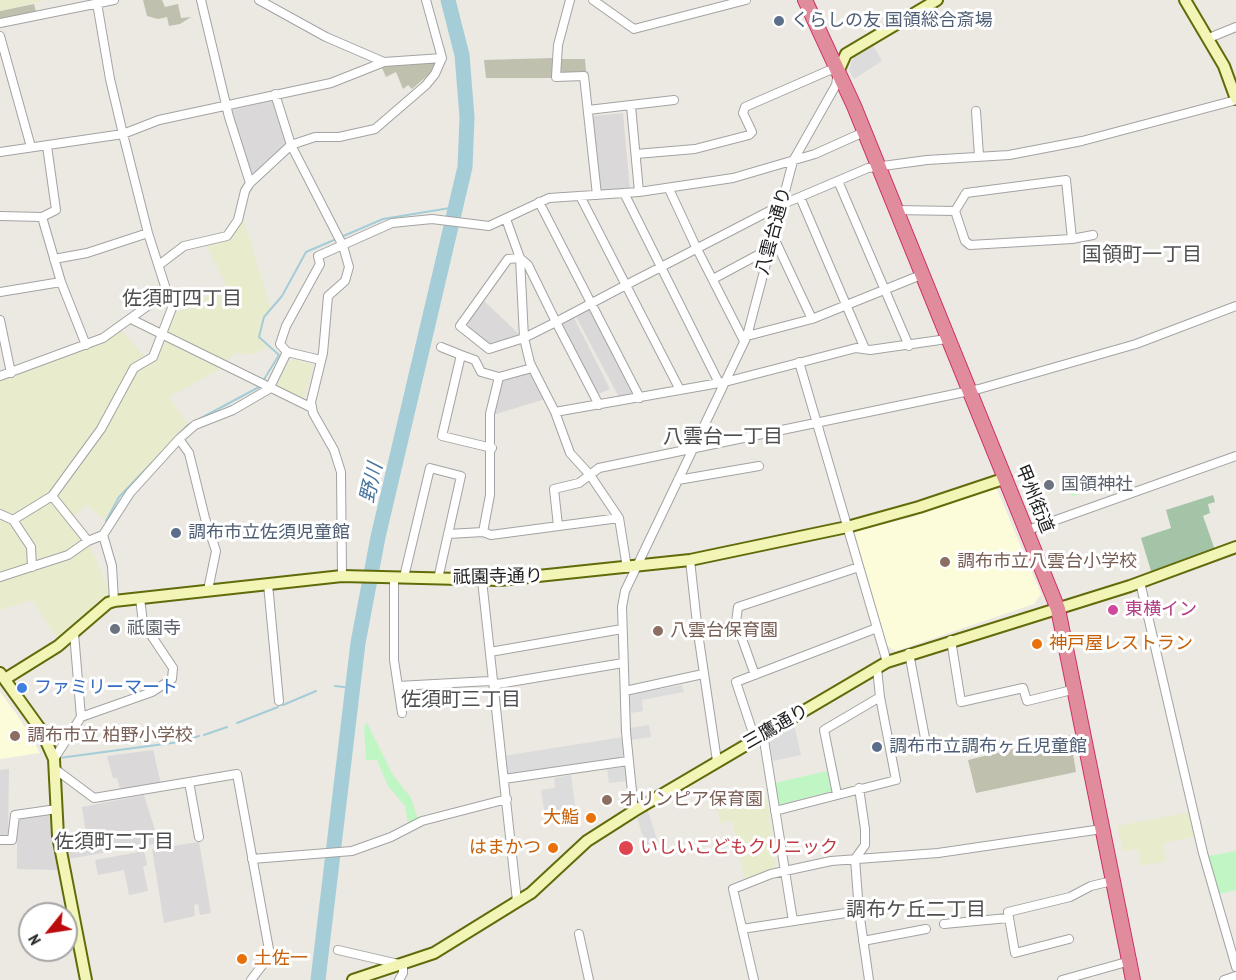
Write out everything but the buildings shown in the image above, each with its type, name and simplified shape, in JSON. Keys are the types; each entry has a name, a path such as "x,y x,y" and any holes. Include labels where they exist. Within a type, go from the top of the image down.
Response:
{"highway":[{"name":"甲州街道","path":"805,0 826,46 837,78 864,132 968,391 1028,530 1058,609 1133,980"}],"street":[{"path":"61,0 62,10"},
{"path":"0,23 114,0"},
{"path":"201,0 226,105 250,183"},
{"path":"260,0 327,37 384,62"},
{"path":"159,264 184,246 227,236 238,220 245,191 250,183 291,145 315,137 339,137 375,129 426,85 435,74 442,58 426,0"},
{"path":"570,0 558,45 556,77 584,76 597,195"},
{"path":"593,0 634,28 746,0"},
{"path":"636,154 695,149 749,135 752,132 743,112 746,108 837,78 846,54 937,0"},
{"path":"599,405 556,322 528,266 520,258 508,259 460,326 489,349 524,338 556,322 781,205 877,165 1009,155 1082,141 1236,99 1209,38 1185,0"},
{"path":"13,520 52,496 101,429 134,368 153,357 172,308 148,234 123,134 110,79 97,3"},
{"path":"1209,38 1236,27"},
{"path":"0,36 31,147"},
{"path":"0,152 123,134 159,120 332,82 384,62 442,58"},
{"name":"八雲台通り","path":"634,811 628,761 623,663 622,629 625,591 632,568 678,480 722,382 746,338 793,161 837,78"},
{"path":"275,93 291,145 343,246 348,276 328,296 321,360 315,378 312,408 334,450 341,472 347,576"},
{"path":"588,110 674,100"},
{"path":"631,106 639,192"},
{"path":"976,111 979,156"},
{"path":"321,360 287,352 280,344 286,326 320,264 318,256 392,223 435,220 489,226 549,198 669,189 734,178 793,161 864,132"},
{"path":"0,216 42,216 56,210 47,146"},
{"path":"1072,238 1065,180 966,193 955,211 965,241 970,245 1072,238 1093,235"},
{"path":"838,181 909,345"},
{"path":"669,189 696,249 746,338 812,319 921,275"},
{"path":"624,193 722,382"},
{"path":"580,196 680,390"},
{"path":"800,197 865,350"},
{"path":"539,202 640,398"},
{"path":"895,210 955,211"},
{"path":"42,216 61,282 86,345"},
{"path":"506,219 520,258 524,338 532,368 555,412 570,453 590,475 619,518 632,568"},
{"path":"54,260 87,253 148,234"},
{"path":"773,236 812,319"},
{"path":"712,279 769,249"},
{"path":"0,292 61,282"},
{"path":"0,376 103,338 167,292"},
{"path":"558,526 554,489 579,483 599,468 968,391 1136,344 1236,306"},
{"path":"130,319 269,389 312,408"},
{"path":"0,320 12,373"},
{"path":"555,412 722,382 856,348 865,350 947,339"},
{"path":"441,347 475,360 481,372 499,377 532,368"},
{"path":"0,577 68,555 88,541 103,535 130,493 179,440 195,426 233,410 269,389 287,352"},
{"path":"461,355 442,436 492,448"},
{"path":"798,362 887,662"},
{"path":"483,532 490,495 492,448 490,414 499,377"},
{"path":"179,440 189,453 205,518 216,551 208,590"},
{"path":"1028,530 1236,456"},
{"path":"678,480 759,465"},
{"path":"402,713 394,660 394,577 430,468 460,476 438,579"},
{"name":"祇園寺通り","path":"114,601 347,576 482,580 536,578 690,560 847,527 919,507 1006,477"},
{"path":"52,496 88,541"},
{"path":"0,514 13,520 31,548 32,567"},
{"path":"448,534 483,532 490,535 619,518"},
{"path":"86,980 64,871 54,764 41,730 3,676 58,646 108,603 114,601 112,566 103,535"},
{"name":"三鷹通り","path":"352,980 434,953 531,893 587,841 717,761 887,662 909,653 1140,582 1236,547"},
{"path":"690,560 717,761"},
{"path":"755,675 736,622 738,607 859,567"},
{"path":"482,580 518,901"},
{"path":"1140,582 1203,853 1236,967"},
{"path":"268,584 279,701"},
{"path":"81,717 152,692 172,679 172,668 143,623 140,598"},
{"path":"698,633 705,634 731,626 736,622"},
{"path":"794,921 783,871 775,811 759,737 736,682 877,628"},
{"path":"490,652 622,629"},
{"path":"54,764 81,717 74,633"},
{"path":"951,640 961,702 1023,688 1027,701 1076,690"},
{"path":"909,653 926,738"},
{"path":"398,686 430,682 498,684 623,663"},
{"path":"775,811 896,780 880,697 877,668"},
{"path":"625,691 704,675"},
{"path":"837,794 824,730 880,697"},
{"path":"504,779 628,761"},
{"path":"54,764 94,798 237,774 270,955 251,980"},
{"path":"189,782 199,837"},
{"path":"859,788 865,845 855,859 859,911 869,980"},
{"path":"252,859 318,856 350,851 391,837 423,821 507,799"},
{"path":"0,840 12,840 15,815 57,809"},
{"path":"754,980 733,889 783,871 855,859 938,854 1102,829"},
{"path":"1069,939 1015,953 1008,912 1070,897 1091,886 1113,881"},
{"path":"742,929 859,911"},
{"path":"944,924 1008,918"},
{"path":"863,941 926,929"},
{"path":"579,934 589,980"},
{"path":"338,950 403,965 404,973 399,980"},
{"path":"1062,980 1130,961"},
{"path":"1224,980 1236,976"}],"shaded area":[{"path":"0,0 47,0 0,11"},
{"path":"143,0 162,0 165,7 178,4 181,18 191,17 180,24 169,26 167,17 158,19 147,16"},
{"path":"34,4 36,12 0,19 0,11"},
{"path":"873,45 882,61 854,79 849,70 854,55"},
{"path":"552,58 553,78 486,78 484,60"},
{"path":"561,59 585,59 586,71 563,73"},
{"path":"434,61 436,63 434,70 412,89 408,85 403,89 396,72 386,77 382,68 387,65"},
{"path":"274,100 287,145 252,178 228,111"},
{"path":"623,113 630,190 600,191 593,116"},
{"path":"241,211 271,309 264,317 259,336 269,346 254,354 235,353 218,370 169,397 188,425 119,497 106,521 86,505 72,519 88,541 114,601 74,633 57,639 32,600 0,610 0,376 86,345 118,327 148,360 170,316 227,286 204,241 227,236"},
{"path":"483,300 522,337 493,348 466,326"},
{"path":"590,307 636,396 620,399 575,315"},
{"path":"573,316 610,389 596,395 558,324"},
{"path":"290,359 313,364 303,402 274,389"},
{"path":"532,372 545,399 493,415 503,380"},
{"name":"調布市立八雲台小学校","path":"996,487 1041,594 1034,604 896,651 887,646 854,530 909,518"},
{"path":"1213,495 1215,502 1208,504 1210,513 1203,516 1215,550 1151,571 1141,538 1171,528 1166,510"},
{"path":"682,685 684,692 642,700 643,711 631,713 628,695"},
{"name":"調布市立 柏野小学校","path":"0,692 20,719 40,753 0,759"},
{"path":"649,725 651,737 631,740 629,728"},
{"path":"794,725 801,755 773,761 769,739"},
{"path":"1070,735 1076,772 976,793 968,760"},
{"path":"623,737 627,758 507,778 503,756"},
{"path":"153,750 161,784 120,789 117,778 113,778 107,756"},
{"path":"626,767 628,781 609,783 607,769"},
{"path":"9,769 8,837 0,837 0,770"},
{"path":"571,775 577,822 559,825 556,808 544,810 541,790 555,788 554,778"},
{"path":"144,795 159,843 68,859 66,843 87,840 82,807"},
{"path":"767,798 776,867 745,881 732,821 720,823 717,809"},
{"path":"53,811 58,870 17,869 17,816"},
{"path":"648,811 659,846 647,849 637,818"},
{"path":"1191,812 1196,836 1163,843 1166,861 1141,866 1138,849 1123,851 1117,826"},
{"path":"199,842 211,913 200,915 198,904 194,905 195,916 164,923 152,849"},
{"path":"144,851 147,865 143,867 148,891 129,895 124,870 98,875 95,860"}],"green space":[{"path":"1083,476 1087,492 1072,496 1068,480"},
{"path":"367,723 393,775 411,798 418,820 408,825 405,806 388,786 377,760 366,760 364,727"},
{"path":"827,771 832,791 778,805 775,783"},
{"path":"1236,851 1236,890 1219,894 1208,856"}],"waterway":[{"name":"野川","path":"318,980 358,643 378,537 465,167 467,117 462,55 448,0"},
{"path":"263,381 279,355 259,337 264,317 282,296 306,252 383,219 456,207"},
{"path":"179,434 188,425 261,386"},
{"path":"106,521 119,497 167,447"},
{"path":"335,686 352,688"},
{"path":"283,705 316,691"},
{"path":"237,723 278,707"},
{"path":"204,735 227,727"},
{"path":"59,758 179,742 199,736"}],"place":[{"name":"くらしの友 国領総合斎場","path":"779,21"},
{"name":"国領神社","path":"1049,485"},
{"name":"調布市立佐須児童館","path":"176,533"},
{"name":"調布市立八雲台小学校","path":"945,562"},
{"name":"東横イン","path":"1113,610"},
{"name":"祇園寺","path":"115,629"},
{"name":"八雲台保育園","path":"658,631"},
{"name":"神戸屋レストラン","path":"1037,644"},
{"name":"ファミリーマート","path":"22,688"},
{"name":"調布市立 柏野小学校","path":"15,736"},
{"name":"調布市立調布ヶ丘児童館","path":"877,747"},
{"name":"オリンピア保育園","path":"607,800"},
{"name":"大鮨","path":"591,818"},
{"name":"はまかつ","path":"553,848"},
{"name":"いしいこどもクリニック","path":"626,848"},
{"name":"土佐一","path":"242,959"}],"district":[{"name":"国領町一丁目","path":"1142,255"},
{"name":"佐須町四丁目","path":"182,299"},
{"name":"八雲台一丁目","path":"723,437"},
{"name":"佐須町三丁目","path":"461,700"},
{"name":"佐須町二丁目","path":"114,842"},
{"name":"調布ケ丘二丁目","path":"916,910"}]}
